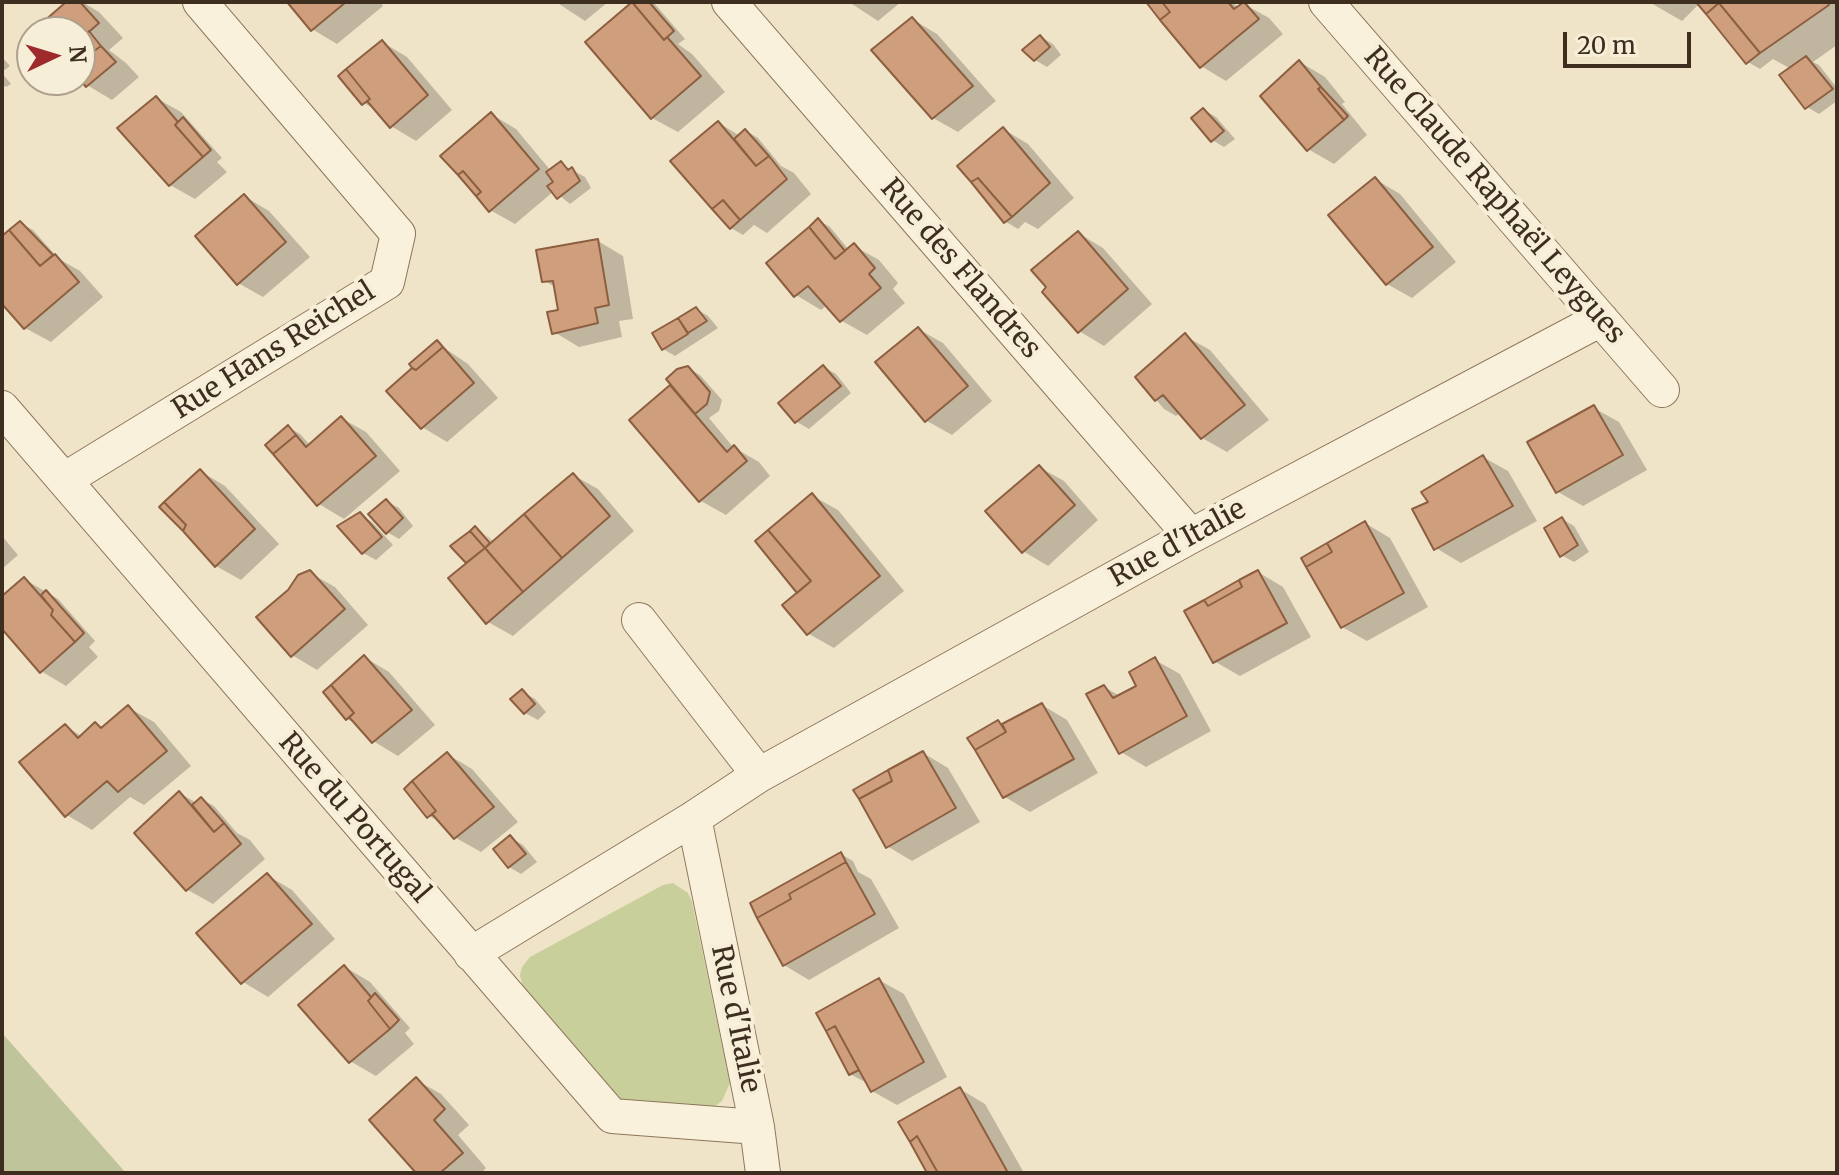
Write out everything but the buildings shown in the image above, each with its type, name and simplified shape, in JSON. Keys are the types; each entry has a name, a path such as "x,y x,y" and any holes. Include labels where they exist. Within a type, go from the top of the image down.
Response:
{"street":[{"name":"Rue Hans Reichel","path":"64,480 387,282 398,234 200,2"},
{"name":"Rue des Flandres","path":"729,2 1191,536"},
{"name":"Rue Claude Raphaël Leygues","path":"1326,2 1662,390"},
{"name":"Rue d'Italie","path":"471,954 759,775 1191,536 1601,319"},
{"name":"Rue du Portugal","path":"2,408 612,1116 757,1127"},
{"path":"639,620 759,775"},
{"name":"Rue d'Italie","path":"694,818 757,1127 763,1173"}],"green space":[{"path":"673,883 688,893 692,902 730,1083 722,1101 711,1109 621,1103 523,988 520,975 530,957 663,885"},
{"path":"2,1033 126,1173 2,1173"}]}
